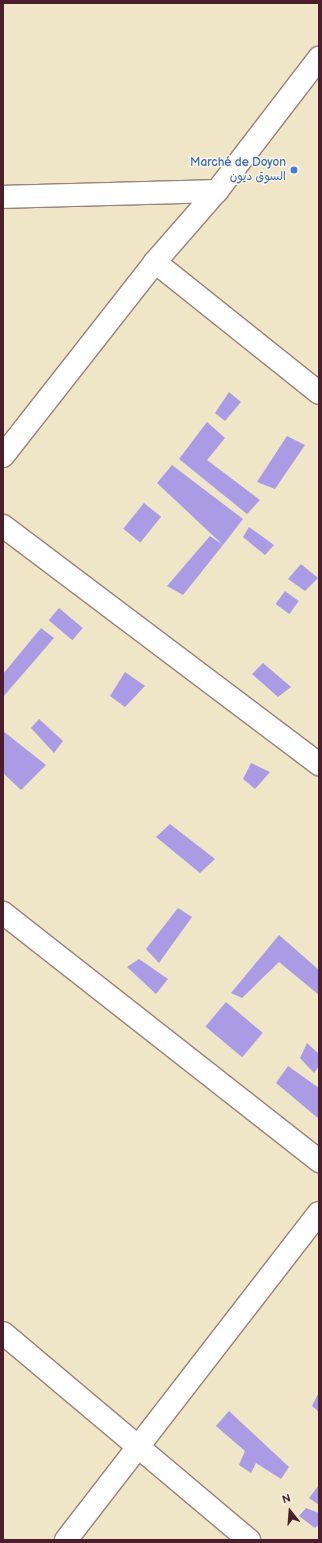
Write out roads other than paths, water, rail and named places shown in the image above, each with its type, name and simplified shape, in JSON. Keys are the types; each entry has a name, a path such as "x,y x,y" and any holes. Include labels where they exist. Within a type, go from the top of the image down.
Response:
{"street":[{"path":"3,456 155,262 217,191 319,58"},
{"path":"3,197 217,191"},
{"path":"155,262 319,393"},
{"path":"3,526 319,764"},
{"path":"3,914 319,1161"},
{"path":"66,1540 319,1213"},
{"path":"3,1333 140,1446 249,1540"}],"place":[{"name":"Marché de Doyon السوق ديون","path":"294,170"}]}
